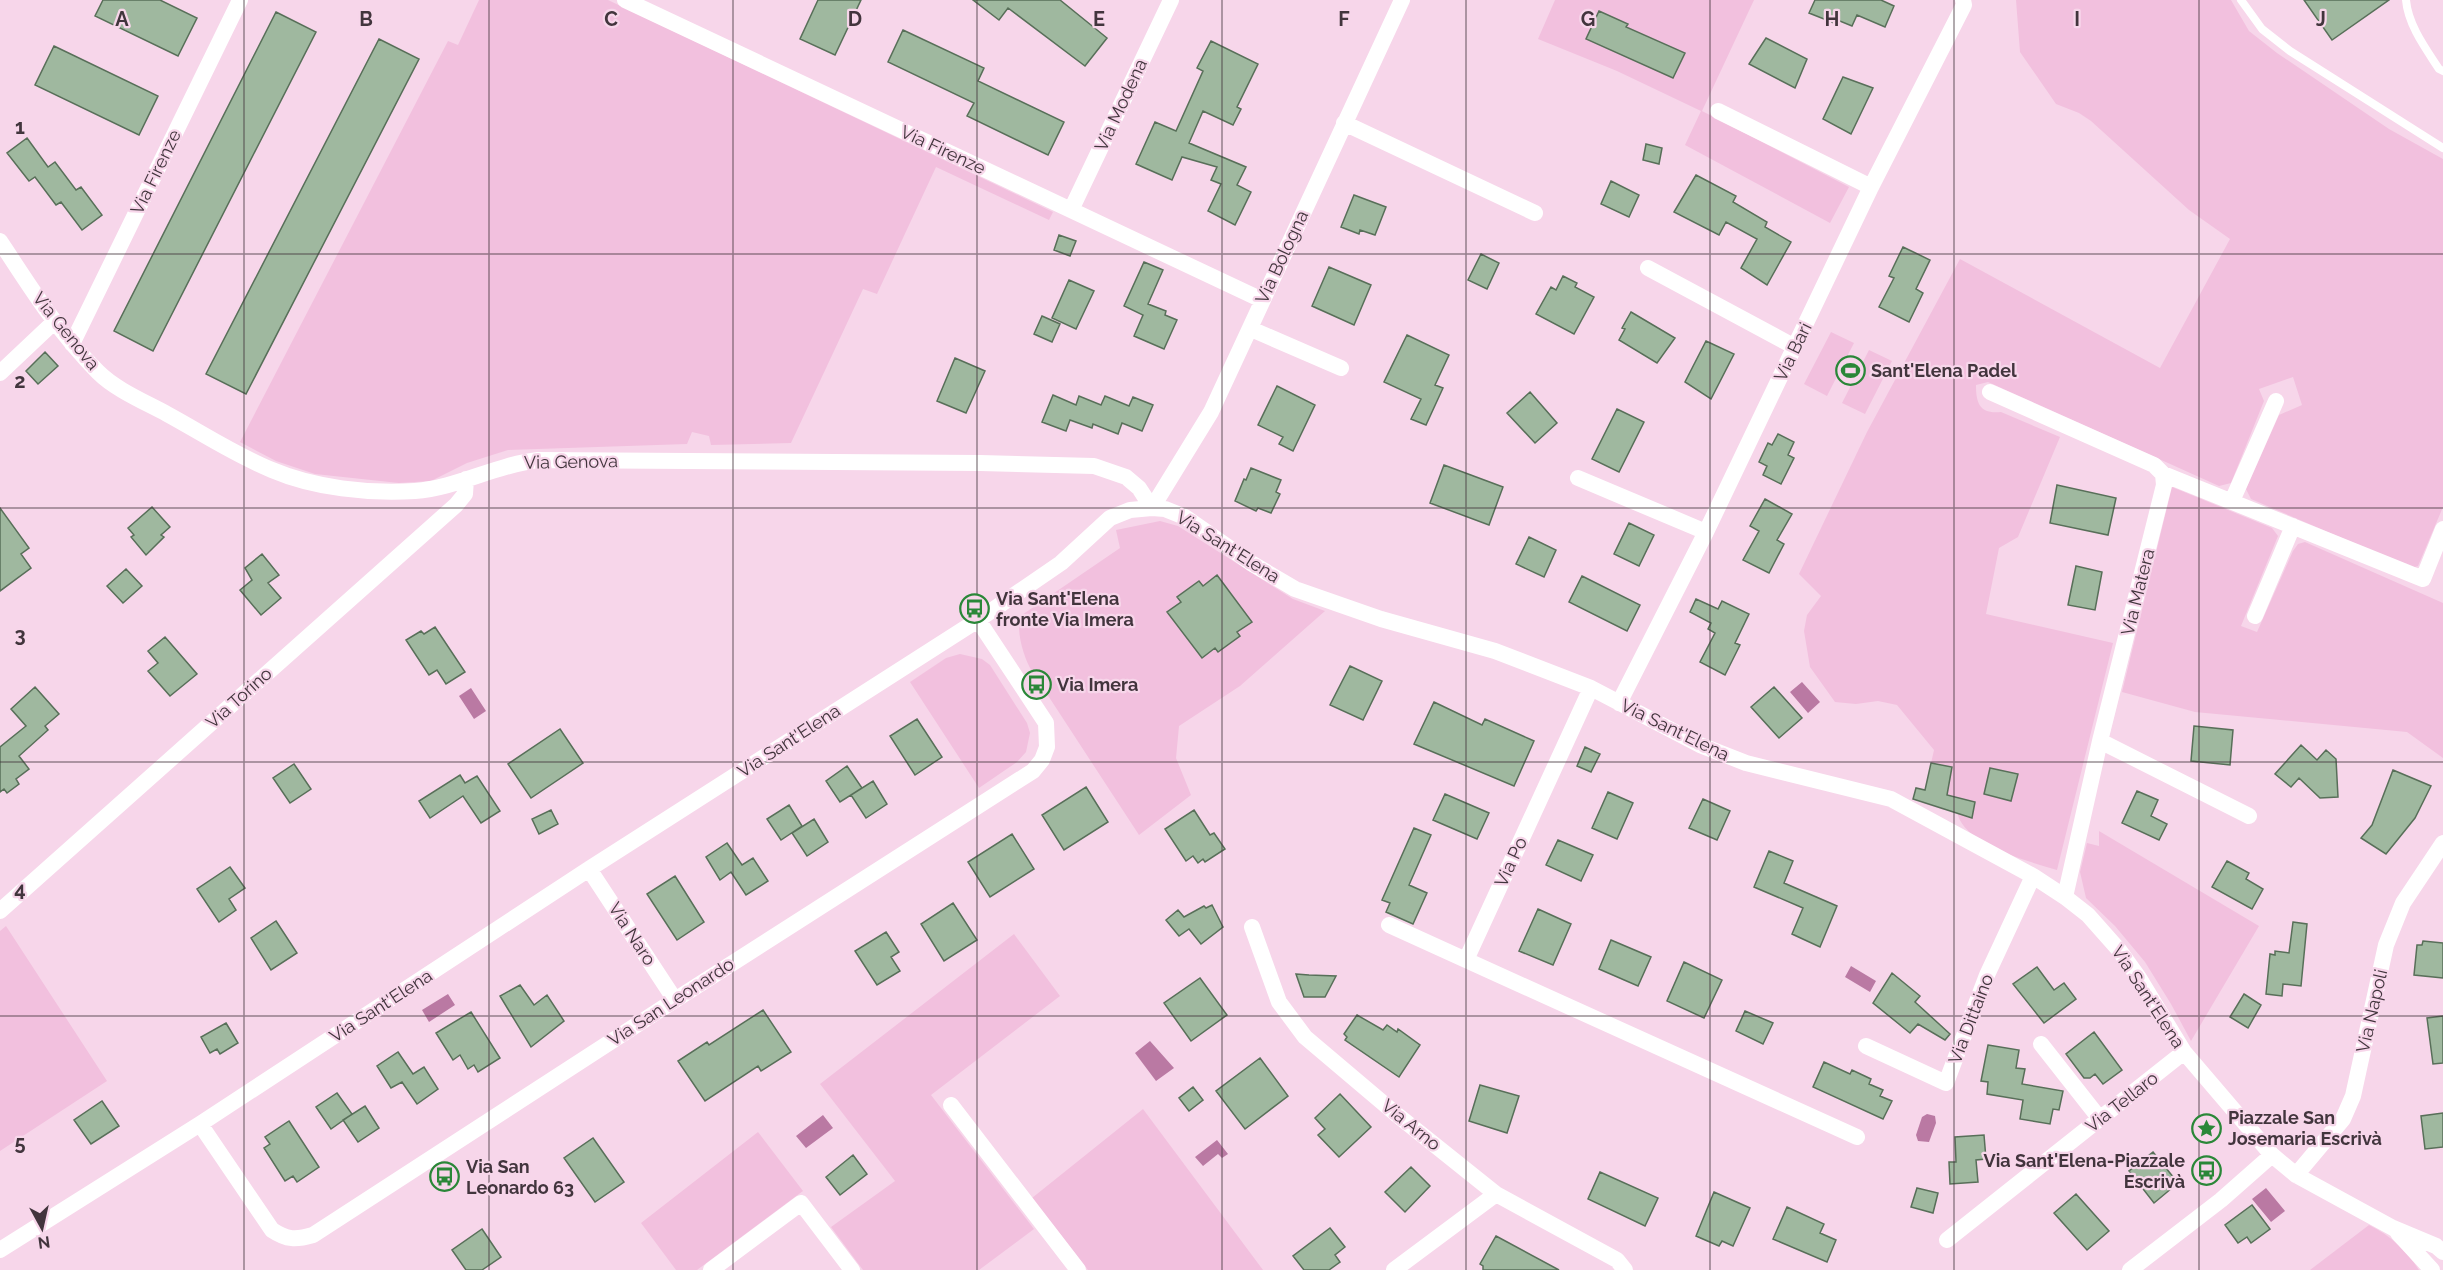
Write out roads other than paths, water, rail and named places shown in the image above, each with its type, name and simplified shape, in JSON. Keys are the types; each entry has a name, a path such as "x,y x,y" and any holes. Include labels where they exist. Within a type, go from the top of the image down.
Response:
{"street":[{"name":"Via Firenze","path":"72,344 240,0"},
{"name":"Via Firenze","path":"625,0 1262,300"},
{"name":"Via Modena","path":"1071,210 1171,0"},
{"name":"Via Bologna","path":"1152,508 1211,412 1402,0"},
{"name":"Via Bari","path":"1619,703 1707,532 1871,187 1964,5 1963,0"},
{"path":"1718,111 1871,187"},
{"path":"1344,123 1535,213"},
{"name":"Via Genova","path":"0,241 54,322 100,374 122,389 274,471 332,486 392,491 439,488 516,463 538,460 1094,466 1126,477 1139,488 1152,508"},
{"path":"1648,268 1795,347"},
{"path":"0,373 54,322"},
{"path":"1251,329 1341,368"},
{"path":"1990,392 2154,465 2163,474 2422,579 2443,529"},
{"path":"2232,501 2276,401"},
{"name":"Via Matera","path":"2065,897 2100,741 2164,485 2163,474"},
{"path":"1578,478 1707,532"},
{"name":"Via Torino","path":"0,911 456,505 465,494 466,479"},
{"name":"Via Sant'Elena","path":"0,1250 200,1124 589,869 978,620 1061,563 1110,518 1130,510 1152,508 1165,509 1185,517 1294,589 1381,619 1495,651 1590,688 1700,745 1746,763 1890,799 2032,876 2088,915 2120,950 2184,1052 2272,1155 2296,1175 2393,1228"},
{"path":"2255,616 2293,526"},
{"name":"Via San Leonardo","path":"200,1124 272,1230 284,1238 296,1240 313,1235 1033,771 1042,760 1047,747 1046,723 978,620"},
{"name":"Via Po","path":"1466,960 1590,688"},
{"path":"2100,741 2249,816"},
{"name":"Via Napoli","path":"2296,1175 2343,1119 2353,1096 2386,945 2403,903 2443,843"},
{"name":"Via Naro","path":"589,869 675,1000"},
{"name":"Via Dittaino","path":"1866,1046 1946,1083 1987,975 2032,876"},
{"path":"1389,925 1857,1137"},
{"name":"Via Arno","path":"1252,927 1279,1002 1305,1037 1496,1194 1617,1260 1625,1270"},
{"path":"2041,1044 2100,1119"},
{"name":"Via Tellaro","path":"1947,1240 2184,1052"},
{"path":"951,1105 1078,1270"},
{"path":"2130,1270 2221,1200 2272,1155"},
{"path":"1394,1270 1496,1194"},
{"path":"711,1270 801,1203 852,1270"},
{"path":"2393,1228 2441,1248"},
{"path":"2393,1228 2432,1270"}],"lane":[{"path":"2241,0 2262,29 2289,51 2443,148"},
{"path":"2406,0 2406,9 2422,42 2439,69 2443,71"}],"place":[{"name":"Sant'Elena Padel","path":"1850,371"},
{"name":"Via Sant'Elena fronte Via Imera","path":"975,609"},
{"name":"Via Imera","path":"1036,685"},
{"name":"Piazzale San Josemaria Escrivà","path":"2207,1128"},
{"name":"Via Sant'Elena-Piazzale Escrivà","path":"2206,1171"},
{"name":"Via San Leonardo 63","path":"445,1177"}]}
